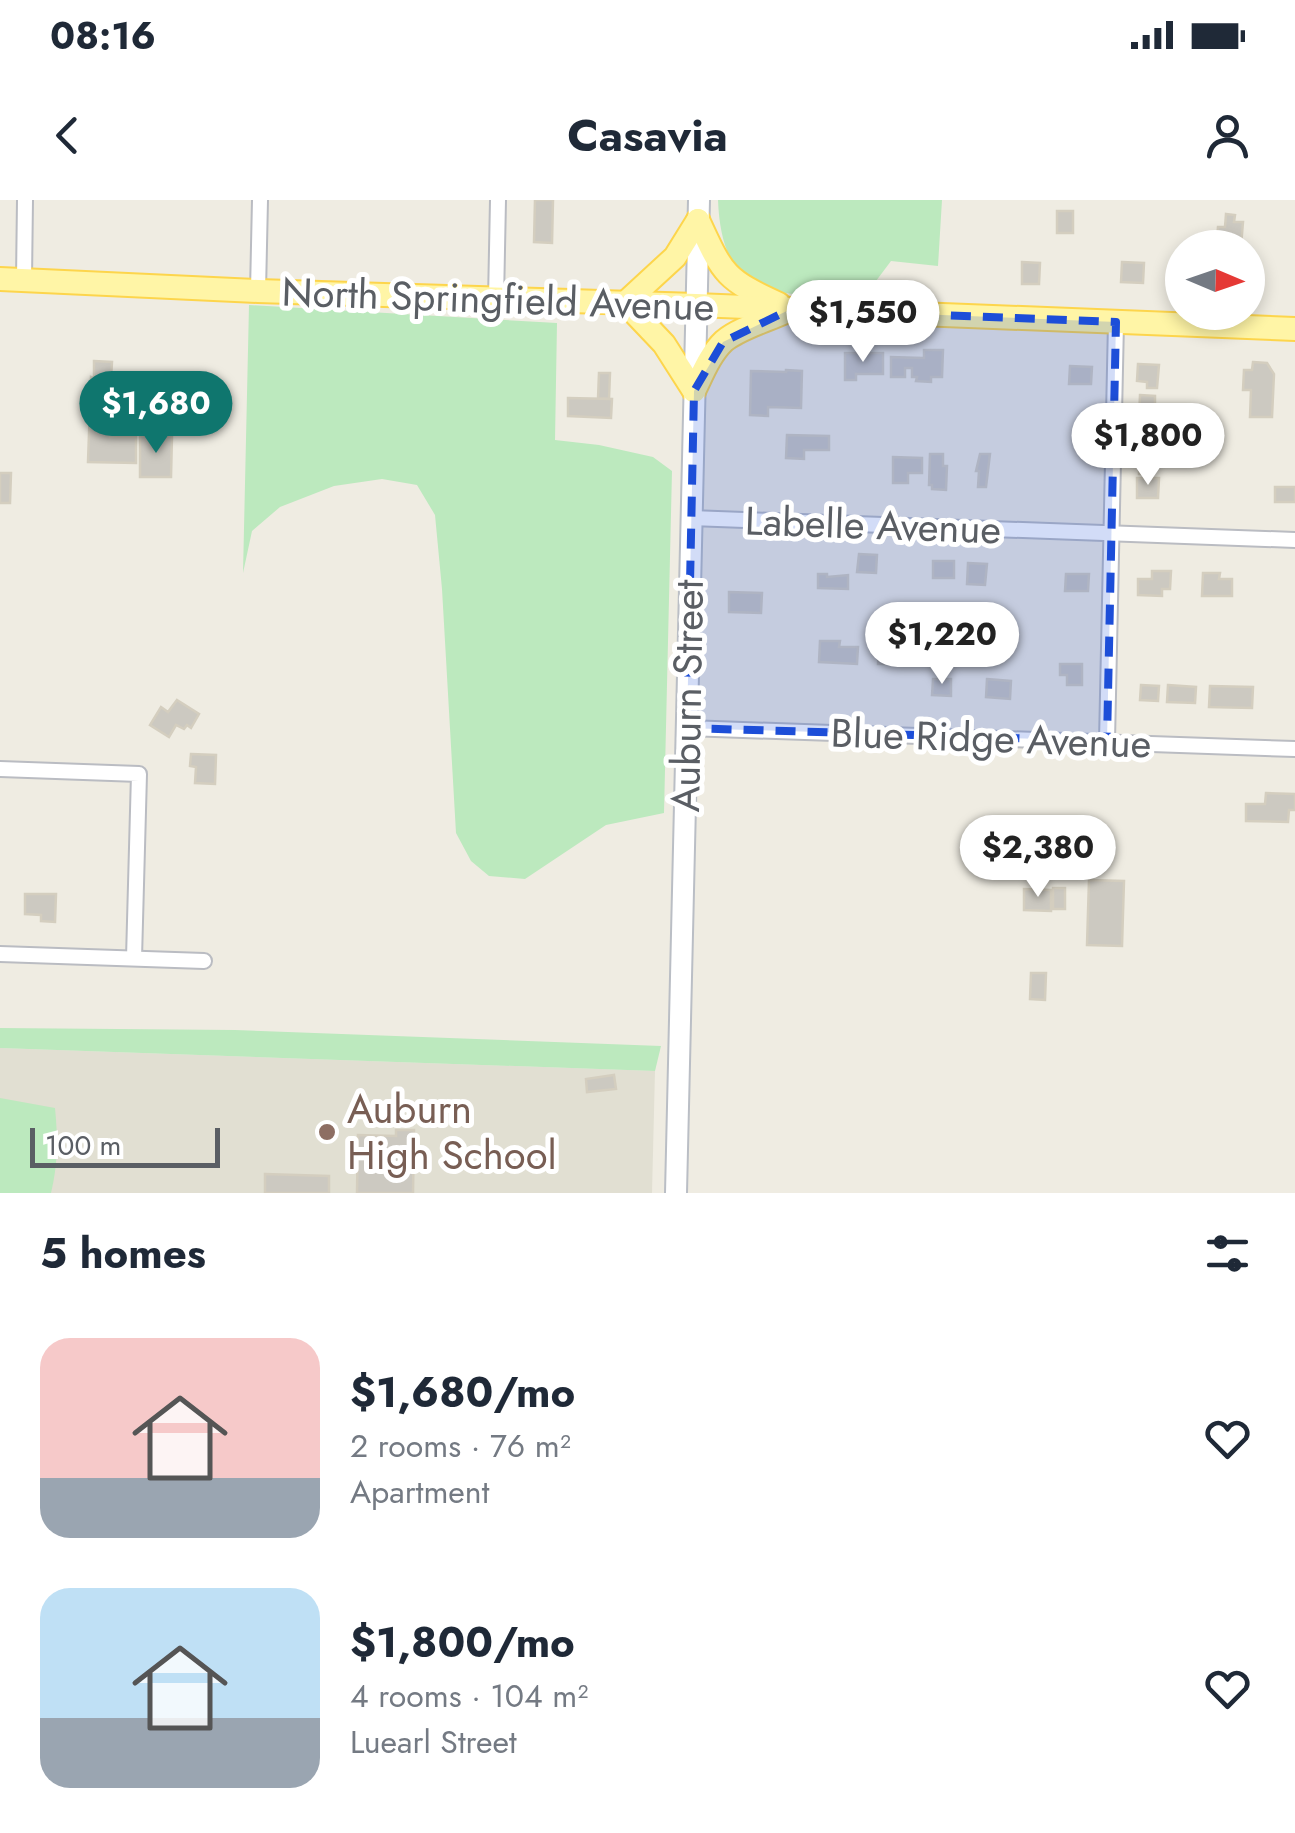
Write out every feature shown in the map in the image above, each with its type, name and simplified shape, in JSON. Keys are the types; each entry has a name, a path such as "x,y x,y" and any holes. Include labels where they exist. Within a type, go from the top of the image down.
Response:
{"main road":[{"path":"694,392 664,344 625,303 675,257 699,210"},
{"path":"699,210 717,260 734,282 791,309"},
{"name":"Auburn Street","path":"676,1193 699,210"},
{"name":"North Springfield Avenue","path":"12,279 1295,328"},
{"path":"694,392 723,342 791,309"}],"street":[{"path":"12,279 24,200"},
{"path":"258,291 260,200"},
{"path":"496,300 498,200"},
{"path":"1108,741 1116,322"},
{"name":"Labelle Avenue","path":"690,518 1295,540"},
{"name":"Blue Ridge Avenue","path":"687,728 1295,748"},
{"path":"0,769 139,774 134,958"},
{"path":"0,954 204,960"}],"highlighted area":[{"path":"791,309 1116,322 1107,741 687,728 694,391 723,342"}],"shaded area":[{"name":"Auburn High School","path":"0,1048 655,1071 652,1193 0,1193"}],"green space":[{"path":"718,200 942,200 938,266 891,261 864,297 783,293 762,287 744,276 731,259 722,234"},
{"path":"249,305 557,323 555,440 653,457 672,471 664,813 606,825 525,879 489,876 471,861 456,833 435,515 417,485 382,479 334,486 280,507 252,531 243,573"},
{"path":"0,1028 235,1030 661,1046 655,1071 0,1048"},
{"path":"0,1098 55,1108 57,1151 51,1193 0,1193"}],"building":[{"path":"535,200 553,200 552,243 534,242"},
{"path":"1057,211 1073,211 1073,233 1057,233"},
{"path":"1226,214 1235,215 1234,222 1243,222 1242,230 1218,230 1225,227"},
{"path":"1022,262 1040,263 1039,284 1022,284"},
{"path":"1122,262 1144,263 1143,283 1121,282"},
{"path":"924,350 943,350 942,377 931,377 931,382 916,381 912,368 905,368 905,377 891,377 891,357 924,358"},
{"path":"845,353 883,353 883,374 856,374 856,380 845,380"},
{"path":"94,361 112,362 111,378 115,378 110,437 136,437 136,463 88,462"},
{"path":"1253,362 1267,363 1274,374 1272,417 1250,417 1251,390 1243,390 1244,370 1252,370"},
{"path":"1138,364 1159,365 1157,388 1147,388 1147,382 1137,381"},
{"path":"1070,366 1092,367 1091,384 1069,384"},
{"path":"751,371 802,371 801,408 768,407 768,416 750,415"},
{"path":"599,373 610,373 609,399 598,399"},
{"path":"1140,395 1155,396 1158,419 1139,419"},
{"path":"568,398 612,399 611,418 568,416"},
{"path":"787,435 829,436 829,450 804,450 804,459 786,458"},
{"path":"140,436 172,436 171,477 140,477"},
{"path":"1139,450 1157,450 1152,474 1139,474"},
{"path":"930,454 943,454 946,490 929,485"},
{"path":"980,454 990,454 986,487 978,487"},
{"path":"893,457 922,458 922,473 908,473 908,483 893,483"},
{"path":"0,473 11,473 10,503 0,503"},
{"path":"1137,478 1159,478 1158,498 1137,498"},
{"path":"1275,487 1295,487 1295,502 1275,502"},
{"path":"859,554 877,555 876,573 857,572"},
{"path":"933,561 954,561 954,578 933,578"},
{"path":"968,563 987,564 985,585 967,584"},
{"path":"1152,571 1171,571 1170,589 1162,589 1162,596 1138,595 1138,579 1152,579"},
{"path":"1203,573 1220,573 1219,579 1232,579 1232,596 1202,596"},
{"path":"818,574 848,575 848,589 818,588"},
{"path":"1066,574 1089,574 1088,591 1065,591"},
{"path":"729,592 762,593 761,613 729,612"},
{"path":"879,639 898,640 897,664 878,664"},
{"path":"820,641 840,641 839,647 858,647 857,664 819,662"},
{"path":"1060,664 1082,664 1082,685 1067,685 1067,675 1060,675"},
{"path":"933,679 951,679 951,696 932,695"},
{"path":"987,679 1011,681 1010,699 986,697"},
{"path":"1141,685 1159,686 1158,701 1140,700"},
{"path":"1168,685 1196,687 1195,703 1167,702"},
{"path":"1210,686 1253,687 1252,708 1209,707"},
{"path":"177,700 199,714 191,728 176,725 169,737 150,725 161,707 168,712"},
{"path":"191,754 216,755 215,784 195,783 196,767 190,766"},
{"path":"1266,793 1295,794 1295,810 1289,810 1288,822 1246,821 1246,804 1265,804"},
{"path":"1089,880 1124,881 1122,946 1087,945"},
{"path":"1053,888 1065,888 1065,909 1053,909"},
{"path":"1024,889 1051,890 1051,911 1024,910"},
{"path":"25,894 56,894 55,922 41,921 41,915 25,914"},
{"path":"1031,973 1046,973 1045,1000 1030,999"},
{"path":"614,1075 616,1089 587,1092 586,1079"},
{"path":"396,1130 414,1130 413,1193 357,1193 358,1135 396,1136"},
{"path":"265,1174 329,1176 329,1193 265,1193"}],"place":[{"name":"Auburn High School","path":"327,1132"}]}
